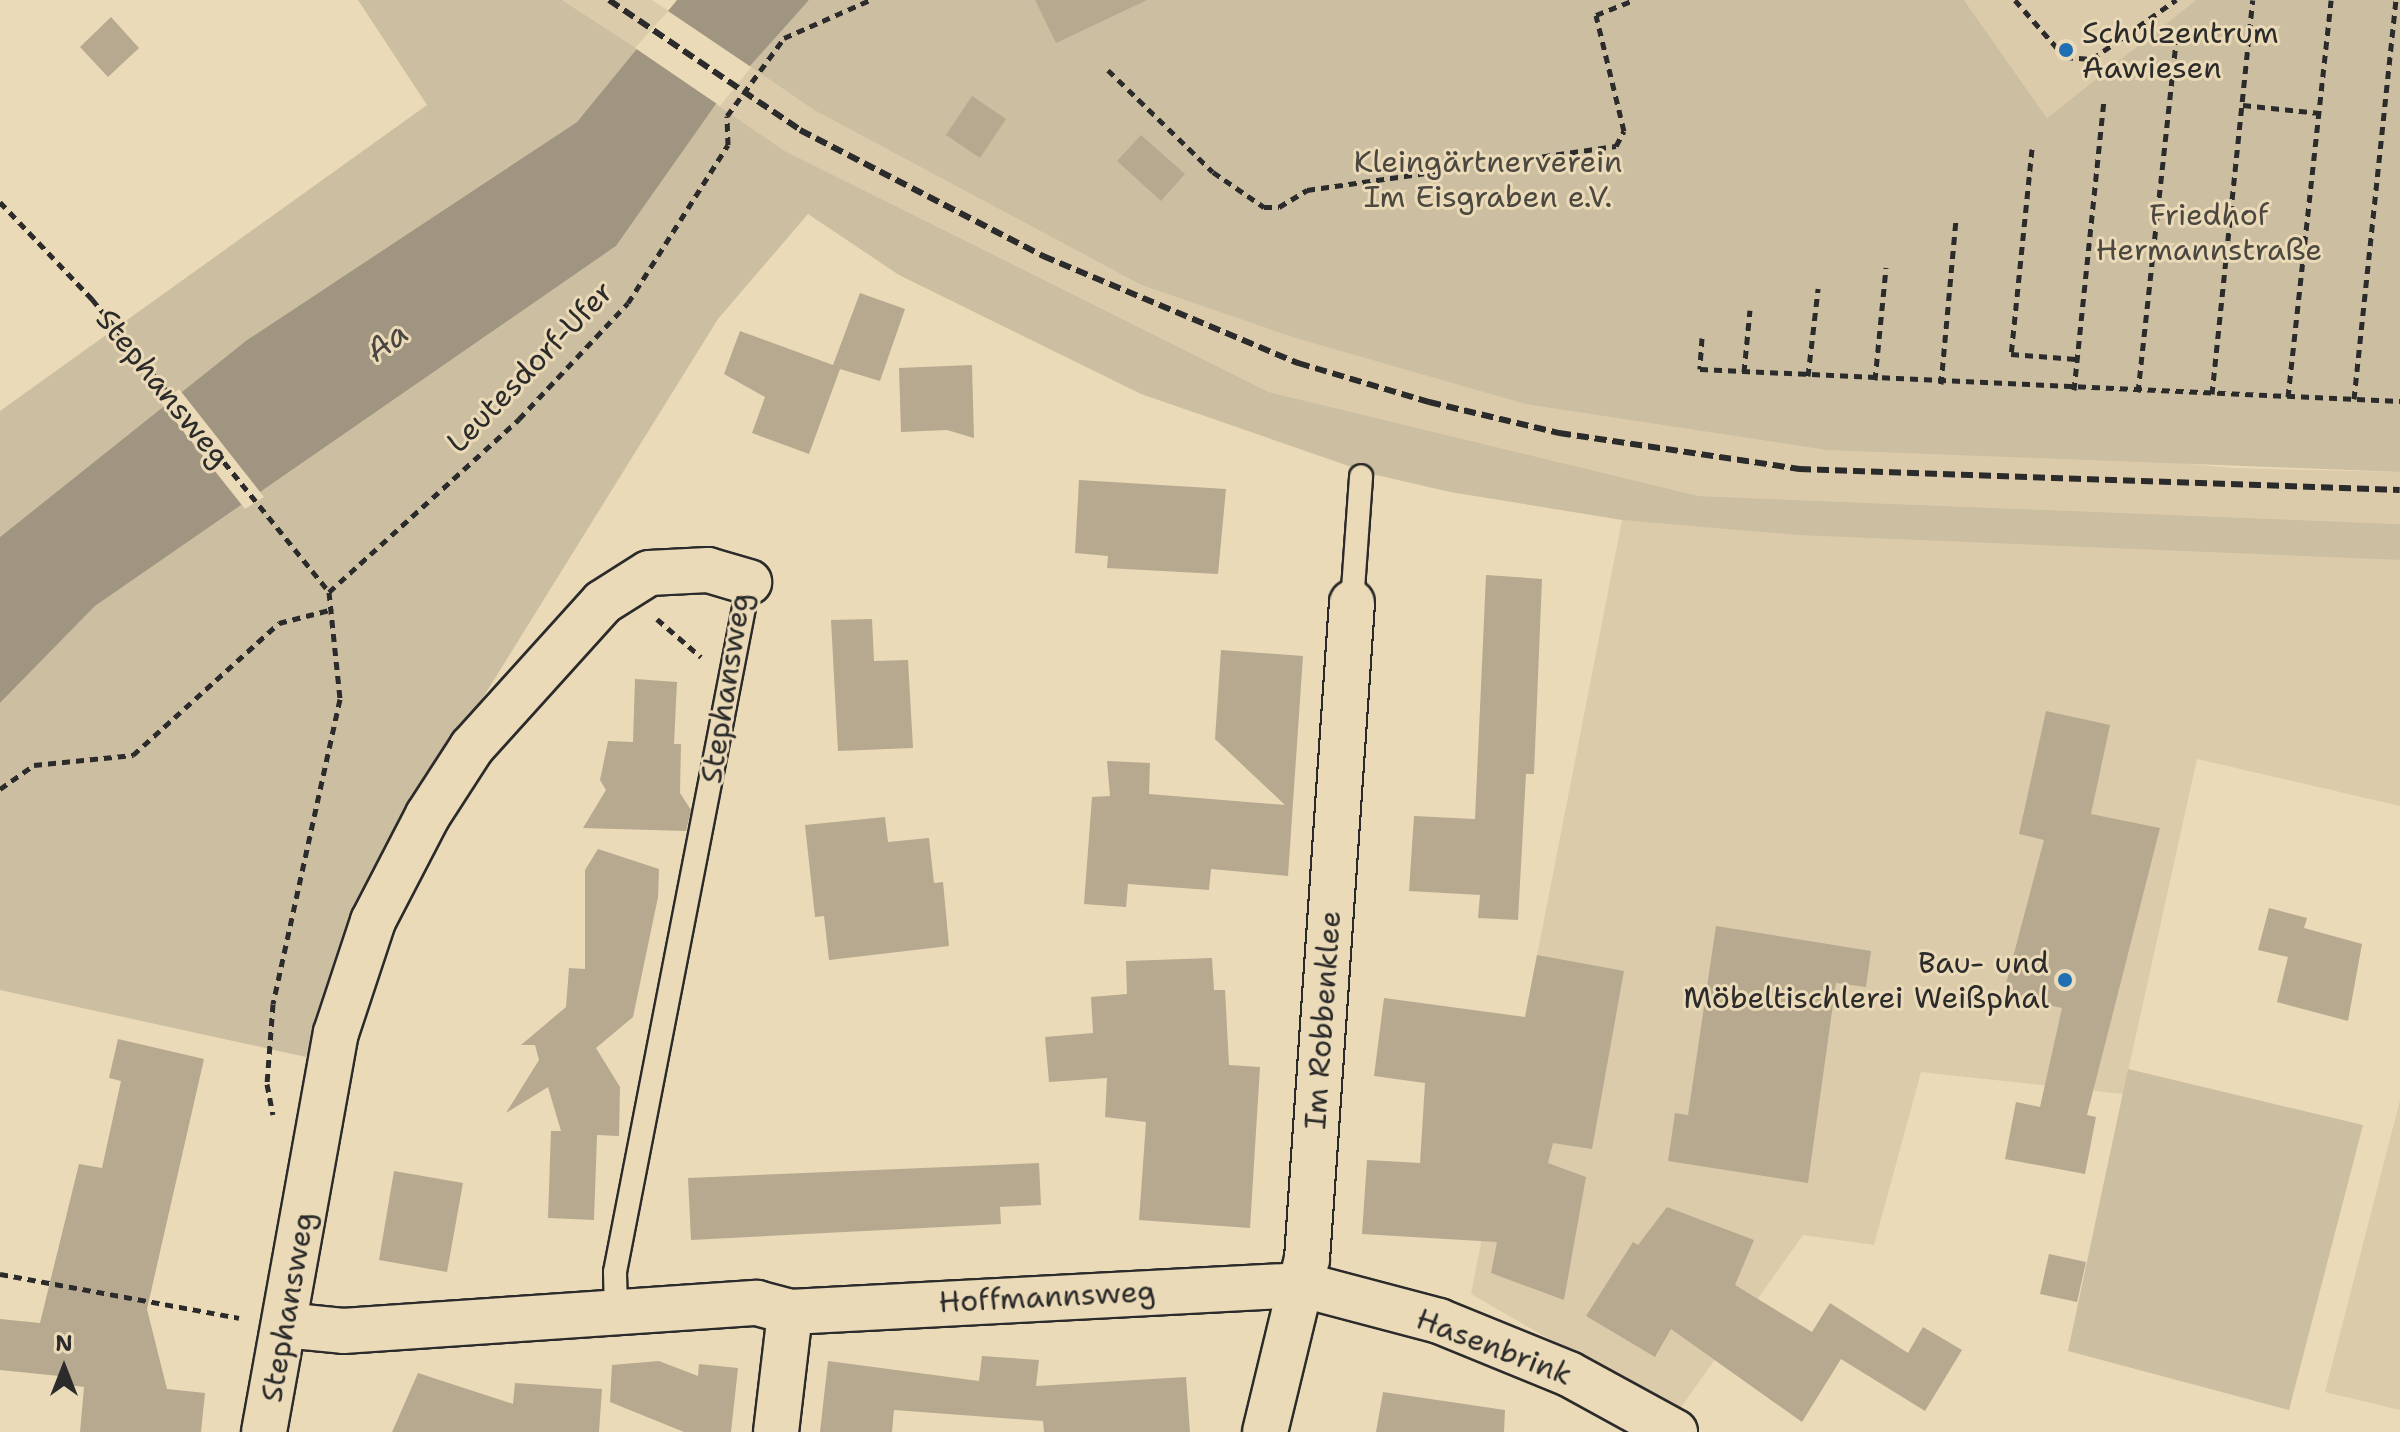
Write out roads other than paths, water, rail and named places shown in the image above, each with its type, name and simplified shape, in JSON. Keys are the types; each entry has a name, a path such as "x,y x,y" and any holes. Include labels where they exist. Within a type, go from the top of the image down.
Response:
{"street":[{"name":"Stephansweg","path":"264,1432 336,1033 373,921 472,747 603,602 649,573 708,570 749,582"},
{"name":"Im Robbenklee","path":"1265,1432 1282,1344 1303,1285 1352,603"},
{"name":"Hoffmannsweg","path":"284,1325 343,1331 757,1303 790,1312 1303,1285"},
{"name":"Hasenbrink","path":"1303,1285 1439,1321 1569,1374 1675,1432"},
{"path":"776,1432 790,1312"}],"lane":[{"path":"1352,603 1361,476"},
{"name":"Stephansweg","path":"616,1313 615,1272 731,689 749,582"}],"water":[{"name":"Aa","path":"677,0 809,0 716,104 616,246 95,606 0,703 0,537 247,340 577,122"}],"railway":[{"path":"609,0 800,130 1043,256 1298,363 1429,402 1559,433 1799,469 2400,490"}],"place":[{"name":"Schulzentrum Aawiesen","path":"2066,50"},
{"name":"Bau- und Möbeltischlerei Weißphal","path":"2065,980"}],"park label":[{"name":"Kleingärtnerverein Im Eisgraben e.V.","path":"1488,179"},
{"name":"Friedhof Hermannstraße","path":"2209,232"}]}
